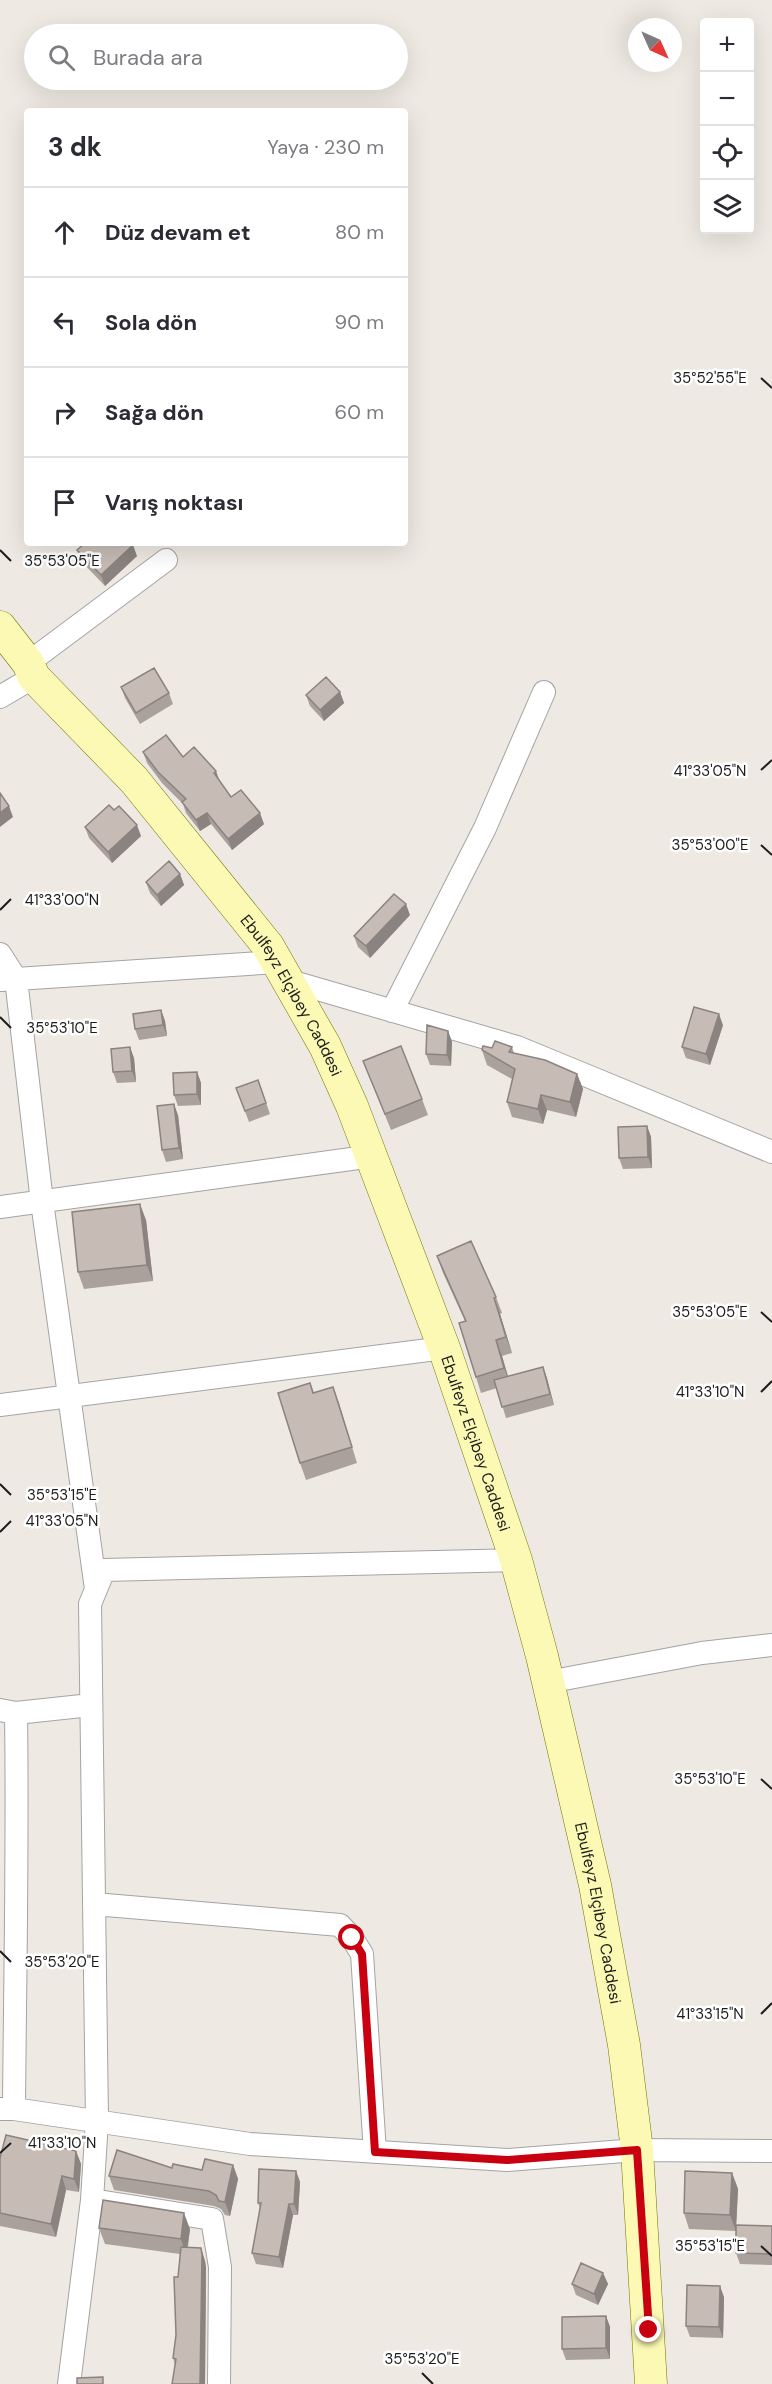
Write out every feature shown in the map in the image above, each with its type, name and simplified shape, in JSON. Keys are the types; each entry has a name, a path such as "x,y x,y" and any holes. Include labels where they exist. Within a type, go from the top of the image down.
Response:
{"street":[{"path":"0,697 166,560"},
{"name":"Ebulfeyz Elçibey Caddesi","path":"0,627 31,670 134,780 268,946 325,1046 373,1156 444,1348 516,1560 548,1682 595,1885 624,2045 637,2150 651,2384"},
{"path":"392,1011 485,828 544,692"},
{"path":"0,954 8,980 42,1203 96,1589"},
{"path":"8,980 283,972 392,1011 517,1047 772,1152"},
{"path":"0,1207 373,1156"},
{"path":"0,1405 444,1348"},
{"path":"69,2384 92,2200 98,2121 90,1604 104,1570 516,1560"},
{"path":"548,1682 702,1653 772,1645"},
{"path":"91,1705 8,1711 18,1881 7,2109 250,2144 507,2160 637,2150 772,2151"},
{"path":"94,1904 340,1925 362,1954 375,2152"},
{"path":"92,2200 212,2219 220,2266 219,2384"}],"building":[{"path":"82,546 132,546 101,575 77,550"},
{"path":"154,668 169,693 136,713 121,687"},
{"path":"326,677 340,692 320,710 306,695"},
{"path":"166,735 183,757 194,747 216,771 214,773 231,797 241,790 260,813 228,839 207,813 196,820 182,802 186,799 158,772 143,752"},
{"path":"0,793 9,806 0,813"},
{"path":"109,805 114,810 119,806 137,825 108,852 85,827"},
{"path":"169,861 180,874 157,895 146,882"},
{"path":"394,894 406,904 366,946 354,936"},
{"path":"694,1007 719,1014 706,1054 682,1047"},
{"path":"161,1010 163,1025 135,1029 133,1014"},
{"path":"427,1025 448,1031 447,1055 426,1054"},
{"path":"495,1041 512,1047 509,1052 545,1060 577,1074 570,1102 541,1095 538,1109 507,1102 515,1069 482,1050 483,1046 492,1048"},
{"path":"401,1046 422,1099 385,1114 363,1061"},
{"path":"130,1047 132,1071 113,1072 111,1049"},
{"path":"197,1072 197,1094 174,1095 173,1073"},
{"path":"258,1080 266,1103 245,1111 236,1088"},
{"path":"174,1104 179,1148 162,1150 157,1106"},
{"path":"647,1126 648,1157 619,1158 618,1127"},
{"path":"140,1204 147,1265 78,1272 72,1212"},
{"path":"471,1241 496,1297 494,1298 506,1337 496,1340 504,1368 476,1377 459,1323 466,1321 437,1256"},
{"path":"543,1367 550,1394 502,1407 494,1380"},
{"path":"310,1383 313,1393 333,1387 352,1447 300,1463 278,1393"},
{"path":"6,2135 76,2151 74,2179 62,2176 51,2224 0,2213 0,2158"},
{"path":"117,2150 172,2168 173,2164 202,2170 205,2159 233,2165 225,2202 219,2201 216,2195 209,2191 109,2176"},
{"path":"259,2169 296,2171 294,2204 289,2204 279,2257 252,2253 261,2203 258,2203"},
{"path":"685,2171 732,2173 730,2215 684,2213"},
{"path":"103,2200 184,2213 181,2239 99,2228"},
{"path":"736,2225 772,2226 772,2254 736,2253"},
{"path":"181,2247 201,2248 202,2255 200,2384 172,2384 176,2359 173,2358 176,2335 174,2277 178,2277"},
{"path":"581,2263 603,2273 594,2294 572,2284"},
{"path":"687,2285 720,2286 719,2327 686,2326"},
{"path":"606,2316 606,2348 562,2349 562,2317"},
{"path":"103,2377 103,2384 77,2384 77,2378"}],"route":[{"path":"352,1938 362,1954 375,2152 507,2160 637,2150 649,2330"}]}
